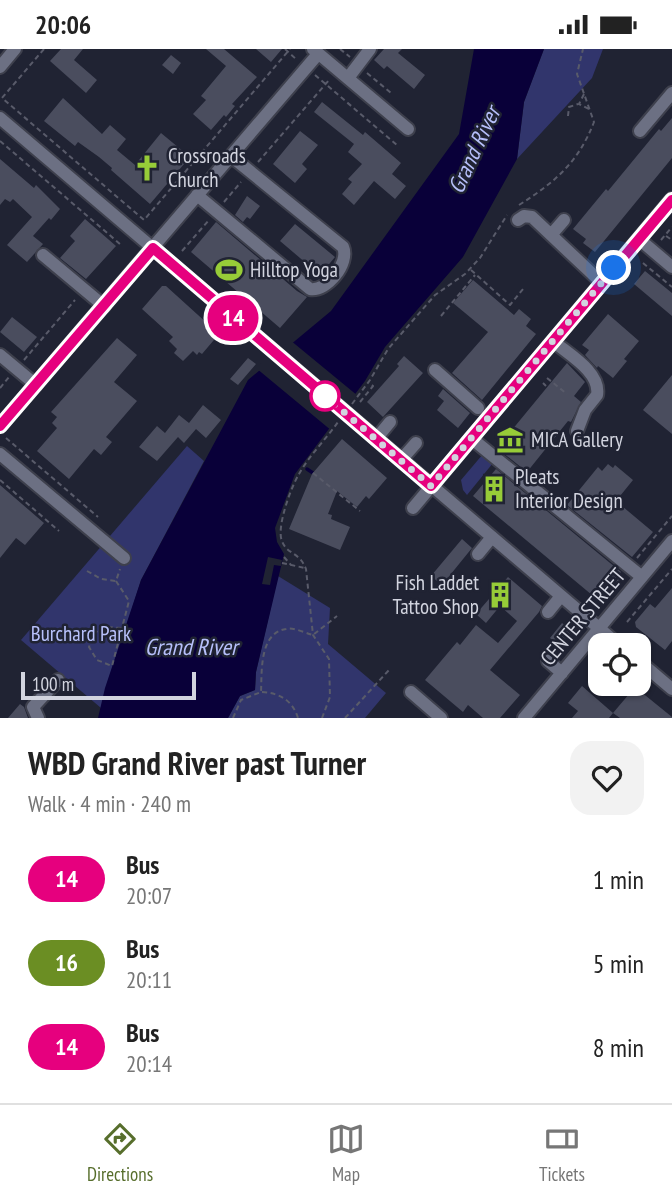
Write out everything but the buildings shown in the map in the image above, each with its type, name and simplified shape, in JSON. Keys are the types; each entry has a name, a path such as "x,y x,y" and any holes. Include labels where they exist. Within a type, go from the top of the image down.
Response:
{"street":[{"path":"0,67 15,49"},
{"path":"348,78 370,49"},
{"path":"0,426 306,67 315,51 408,129"},
{"path":"640,131 672,93"},
{"path":"0,118 605,633"},
{"path":"197,195 310,289 317,291 323,288 345,262 343,247 231,156"},
{"path":"413,508 672,199"},
{"path":"513,216 532,217 602,283"},
{"path":"551,235 564,220"},
{"path":"639,239 672,267"},
{"path":"43,255 104,306"},
{"path":"553,341 592,374 598,389 597,395 585,410 577,431"},
{"path":"0,355 36,385"},
{"path":"435,370 478,408"},
{"path":"372,436 390,422"},
{"path":"471,438 642,577"},
{"path":"401,460 416,443"},
{"path":"0,454 124,558"},
{"path":"478,554 492,537"},
{"name":"CENTER STREET","path":"524,718 672,541"},
{"path":"548,612 561,596"},
{"path":"548,661 562,673"},
{"path":"651,670 670,683"},
{"path":"38,718 33,707 58,680"},
{"path":"411,692 441,718"}],"path":[{"path":"44,49 2,98 144,220 288,50 398,146"},
{"path":"517,206 566,170 584,147 594,123 577,75 583,49"},
{"path":"182,251 348,56"},
{"path":"568,116 569,107 579,104 585,93"},
{"path":"579,104 590,110"},
{"path":"0,141 120,244"},
{"path":"362,391 388,349 435,295 470,269 513,216"},
{"path":"660,242 672,227"},
{"path":"666,235 672,240"},
{"path":"643,263 672,287"},
{"path":"470,269 510,305 523,289"},
{"path":"440,316 476,274"},
{"path":"0,388 75,301"},
{"path":"547,378 567,394"},
{"path":"360,402 373,386 368,382"},
{"path":"0,433 98,517"},
{"path":"322,718 330,697 329,659 313,635 306,569 302,559 285,548 279,528 299,474 327,437"},
{"path":"313,473 360,511"},
{"path":"0,480 60,531"},
{"path":"284,557 292,565"},
{"path":"116,581 124,558"},
{"path":"282,563 306,569"},
{"path":"627,622 672,569"},
{"path":"87,571 101,579 116,581 129,601 122,628 112,666 97,660 89,647 93,635 102,627 122,628"},
{"path":"313,635 337,616"},
{"path":"261,692 262,664 268,643 276,632 289,628 313,635"},
{"path":"345,718 389,670"},
{"path":"233,718 241,700 261,692 282,697 290,703 298,718"}],"green space":[{"path":"544,49 603,49 592,78 517,159 524,102"},
{"name":"Burchard Park","path":"187,446 204,461 141,580 101,708 21,640"},
{"path":"483,454 493,463 467,495 461,480"},
{"path":"278,576 330,608 328,644 386,693 365,718 228,718 240,696 255,690 256,672"}],"water":[{"name":"Grand River","path":"474,49 544,49 524,102 517,159 463,257 385,347 365,381 295,474 275,528 277,542 284,554 256,672 255,690 240,696 228,718 98,718 105,688 141,580 248,380 331,311 459,134"}],"pier":[{"path":"290,340 358,396 332,431 256,368"},
{"path":"268,557 282,560 281,566 274,565 270,585 262,584"}],"waterway":[{"path":"307,469 313,473"}],"bus line":[{"name":"14","path":"0,426 153,248 431,486 672,200"}],"place":[{"name":"Crossroads Church","path":"147,168"},
{"name":"Hilltop Yoga","path":"229,270"},
{"name":"MICA Gallery","path":"510,440"},
{"name":"Pleats Interior Design","path":"494,489"},
{"name":"Fish Laddet Tattoo Shop","path":"500,595"}],"route":[{"path":"325,396 431,486 614,268"}]}
